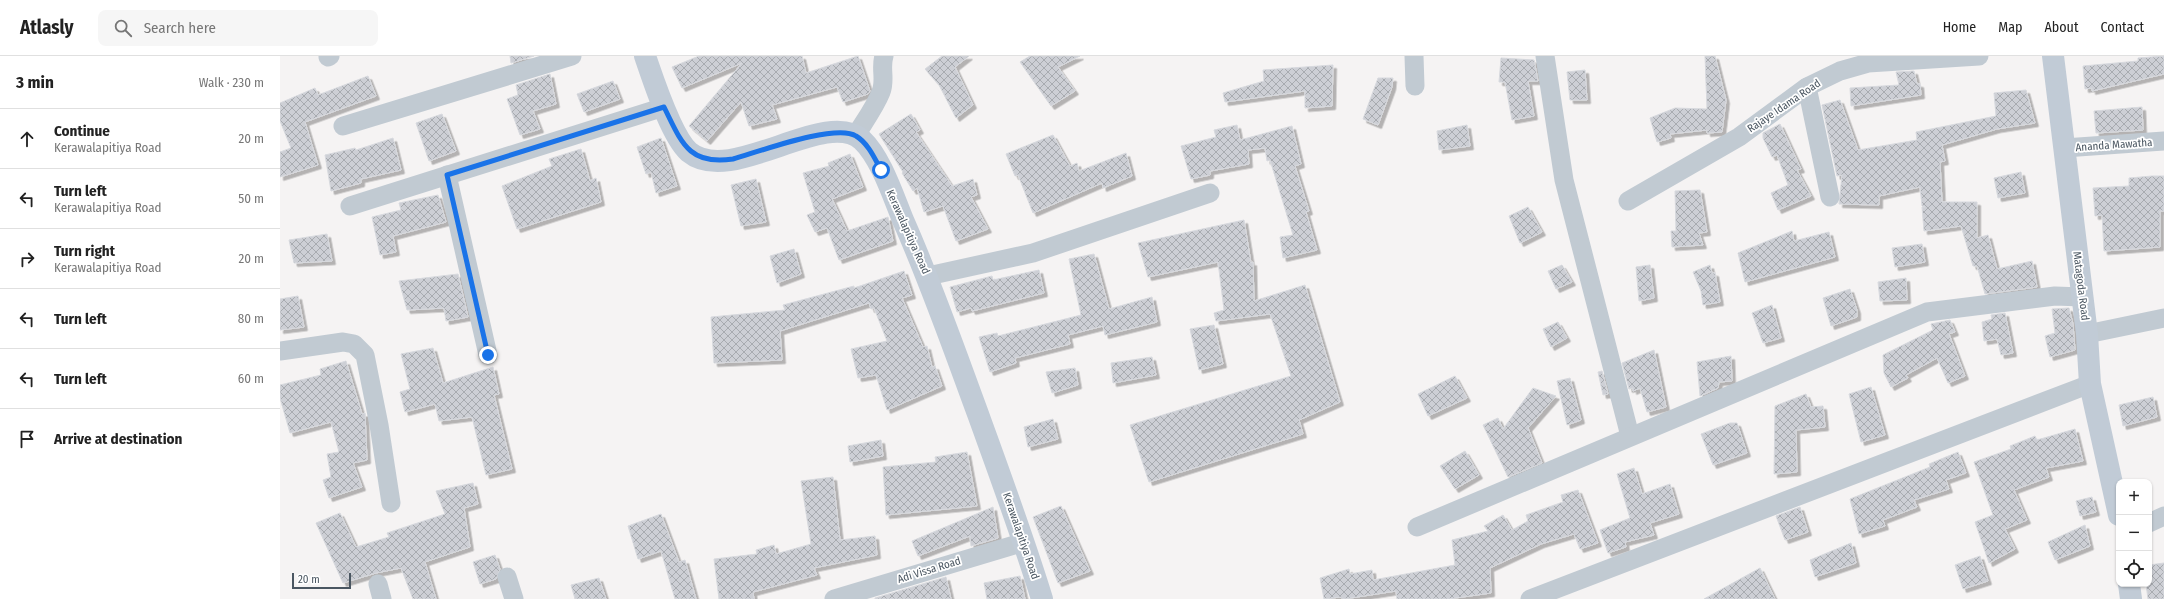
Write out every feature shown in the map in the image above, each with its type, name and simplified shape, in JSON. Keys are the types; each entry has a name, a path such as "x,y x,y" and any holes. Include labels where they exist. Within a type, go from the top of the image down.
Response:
{"street":[{"path":"343,126 572,56"},
{"path":"645,56 664,107 679,138 690,152 705,159 717,161 761,152 828,133 846,132 856,135 881,92 884,81 882,63 884,56"},
{"path":"1414,56 1415,86"},
{"path":"1545,56 1564,180 1630,436"},
{"name":"Rajaye Idama Road","path":"1628,201 1739,136 1808,87 1840,71 1868,63 1979,56"},
{"name":"Matagoda Road","path":"2052,56 2087,334 2090,384 2116,501"},
{"path":"1808,87 1830,197"},
{"path":"350,206 664,107"},
{"name":"Kerawalapitiya Road","path":"856,135 863,141 881,170 928,276 1024,542 1042,599"},
{"name":"Ananda Mawatha","path":"2064,148 2164,141"},
{"path":"447,175 488,355"},
{"path":"928,276 1033,253 1210,193"},
{"path":"1417,527 1927,312 2055,296 2082,296"},
{"path":"2087,334 2164,318"},
{"path":"280,351 343,342 354,344 365,355 379,425 391,503"},
{"path":"1530,599 2090,384"},
{"path":"2152,522 2164,516"},
{"name":"Adi Vissa Road","path":"834,599 1024,542"},
{"path":"507,577 514,599"},
{"path":"2129,587 2131,599"}],"building":[{"path":"510,56 534,56 511,63"},
{"path":"699,56 802,56 806,73 858,56 870,91 868,94 843,102 837,87 772,105 777,119 749,126 741,102 707,141 689,126 742,63 682,88 672,67"},
{"path":"942,56 969,56 955,67 973,105 956,118 939,85 925,69"},
{"path":"1030,56 1080,56 1058,67 1075,91 1051,106 1020,62"},
{"path":"1705,56 1715,56 1726,100 1722,132 1707,133 1707,130 1670,134 1671,138 1657,142 1650,118 1675,108 1707,109"},
{"path":"2164,56 2164,74 2092,91 2092,88 2085,89 2083,66 2138,61 2138,58"},
{"path":"1501,58 1534,60 1538,81 1528,81 1534,116 1512,120 1505,82 1499,82"},
{"path":"1333,65 1332,106 1305,108 1305,91 1225,102 1223,93 1264,81 1263,70"},
{"path":"1585,70 1587,100 1570,100 1567,72"},
{"path":"1914,71 1917,84 1920,84 1921,95 1851,106 1850,88 1899,85 1896,72"},
{"path":"550,74 556,104 533,111 540,129 520,135 507,99 518,95 516,85"},
{"path":"368,76 376,96 305,122 318,165 280,177 280,152 291,148 280,121 280,103 315,88 318,95"},
{"path":"1378,78 1393,78 1392,87 1378,125 1363,119"},
{"path":"613,81 620,99 584,112 577,94"},
{"path":"2026,90 2035,123 1997,129 1942,145 1945,161 1940,162 1942,202 1977,202 1977,238 1988,235 1997,269 2032,261 2037,287 1985,294 1977,266 1973,266 1961,226 1924,231 1922,207 1925,207 1922,206 1920,187 1879,196 1879,205 1839,204 1842,175 1837,176 1822,105 1840,100 1858,150 1917,140 1916,132 1996,116 1994,93"},
{"path":"2142,107 2143,130 2096,133 2094,111"},
{"path":"442,114 456,151 429,161 416,123"},
{"path":"911,114 920,130 916,132 952,186 973,179 977,195 971,197 988,229 956,241 943,206 924,212 917,188 913,191 879,134"},
{"path":"1780,124 1801,169 1797,170 1811,196 1778,210 1771,193 1788,185 1777,155 1772,157 1763,138 1763,133"},
{"path":"1237,125 1240,140 1292,126 1301,164 1295,166 1309,211 1306,212 1317,250 1283,258 1280,237 1293,235 1270,160 1267,161 1265,148 1248,150 1249,164 1210,171 1210,175 1191,179 1181,146 1216,137 1214,130"},
{"path":"1467,125 1470,146 1439,150 1437,131"},
{"path":"1053,135 1070,166 1077,163 1079,171 1126,153 1132,176 1103,188 1102,183 1033,213 1018,175 1015,176 1006,154"},
{"path":"393,138 401,170 361,179 361,183 331,191 325,155 355,148 356,150"},
{"path":"661,138 677,186 656,193 651,172 646,174 637,147"},
{"path":"581,149 590,181 596,178 601,202 517,229 502,186 552,166 549,159"},
{"path":"850,154 863,187 832,199 847,231 888,217 893,241 839,260 827,228 815,232 807,215 815,212 803,173 829,166 828,163"},
{"path":"2021,172 2025,193 1998,198 1994,178"},
{"path":"2164,176 2164,211 2160,211 2160,247 2104,251 2102,215 2095,216 2093,188 2129,186 2129,178"},
{"path":"756,179 766,222 741,226 731,185"},
{"path":"1700,190 1707,232 1699,233 1703,245 1672,247 1671,231 1676,231 1675,191"},
{"path":"438,195 446,222 393,236 396,252 380,255 372,217 401,210 399,203"},
{"path":"1528,207 1542,232 1520,243 1509,216"},
{"path":"1244,220 1251,263 1253,262 1254,301 1305,285 1340,402 1299,420 1303,434 1149,482 1130,425 1291,376 1270,314 1216,321 1214,313 1224,310 1218,262 1148,277 1138,243"},
{"path":"1792,231 1794,241 1829,232 1835,257 1745,282 1738,253"},
{"path":"327,234 332,261 294,263 289,240"},
{"path":"1922,244 1925,262 1895,267 1892,248"},
{"path":"794,249 801,274 777,283 770,256"},
{"path":"1094,254 1109,309 1152,297 1157,322 1105,335 1103,326 1068,335 1070,344 1015,358 1016,363 990,372 979,337 997,333 998,336 1081,315 1069,259"},
{"path":"1562,265 1572,282 1556,289 1548,271"},
{"path":"1650,265 1654,298 1639,301 1636,267"},
{"path":"1710,265 1712,273 1715,273 1720,302 1703,305 1701,291 1693,272"},
{"path":"1039,270 1044,293 972,311 971,308 957,312 950,287 992,276 993,280"},
{"path":"904,271 912,295 902,298 923,347 927,346 932,367 935,366 942,386 887,410 876,375 858,378 851,349 887,341 874,308 871,309 869,303 780,331 782,360 714,363 711,317 785,310 783,305 854,286 854,288"},
{"path":"458,274 468,317 446,321 444,308 407,310 399,281"},
{"path":"1906,278 1907,300 1880,301 1878,282"},
{"path":"1850,289 1857,310 1857,317 1831,326 1823,298"},
{"path":"298,296 304,327 280,330 280,299"},
{"path":"1772,305 1781,338 1763,343 1752,313"},
{"path":"2069,308 2073,324 2075,350 2050,357 2045,336 2055,333 2052,309"},
{"path":"2005,313 2013,353 2001,355 1997,339 1984,341 1982,322 1992,319 1991,315"},
{"path":"1950,320 1955,332 1949,334 1965,376 1948,383 1937,358 1906,375 1908,378 1891,387 1884,373 1883,355 1933,330 1931,324"},
{"path":"1558,322 1567,338 1551,347 1543,329"},
{"path":"1214,325 1223,364 1199,370 1190,329"},
{"path":"433,348 443,383 493,367 499,394 494,395 512,469 486,475 472,417 439,421 435,404 405,412 400,392 410,389 401,354"},
{"path":"1654,350 1666,407 1647,412 1640,388 1633,391 1633,388 1629,389 1622,363"},
{"path":"1731,356 1732,381 1719,382 1718,388 1700,396 1697,362"},
{"path":"1152,357 1156,375 1113,383 1111,363"},
{"path":"346,361 362,414 365,413 367,460 353,463 362,487 329,498 323,480 331,477 327,454 339,452 331,422 290,433 280,398 280,385 321,375 320,369"},
{"path":"1075,368 1078,385 1052,393 1046,372"},
{"path":"1602,371 1608,394 1603,395 1598,372"},
{"path":"1455,376 1467,398 1428,416 1418,394"},
{"path":"1570,378 1581,420 1567,425 1557,381"},
{"path":"1871,387 1885,435 1861,442 1849,394"},
{"path":"1533,388 1556,396 1528,428 1542,463 1508,477 1483,425 1498,418 1503,429"},
{"path":"1806,394 1811,407 1823,406 1825,427 1796,430 1797,472 1774,474 1775,406"},
{"path":"2153,397 2157,417 2123,426 2119,405"},
{"path":"1053,419 1058,439 1028,447 1024,427"},
{"path":"1730,423 1737,423 1747,453 1713,465 1701,434"},
{"path":"2075,429 2083,461 2046,468 2049,477 2014,490 2027,520 2005,529 2015,549 1989,563 1975,522 1993,515 1974,462 2011,449 2010,446 2035,436 2037,440"},
{"path":"881,440 883,456 850,462 848,446"},
{"path":"1465,451 1479,475 1455,489 1440,466"},
{"path":"967,452 977,506 886,515 883,467 936,462 935,457"},
{"path":"1958,452 1966,473 1946,480 1949,489 1914,500 1917,507 1883,520 1885,526 1859,534 1850,499 1930,467 1929,464"},
{"path":"1634,468 1642,494 1670,484 1679,514 1650,523 1654,535 1625,542 1626,547 1608,553 1600,530 1630,518 1617,474"},
{"path":"833,477 840,540 875,536 877,555 814,568 817,575 753,592 754,599 719,599 714,559 757,554 756,550 774,545 776,554 811,544 801,481"},
{"path":"473,483 478,504 464,508 470,547 425,562 436,599 413,599 401,568 376,573 343,583 316,523 340,513 356,547 389,537 387,533 445,514 436,491"},
{"path":"1578,490 1598,543 1580,549 1574,534 1541,544 1490,568 1491,593 1448,599 1397,599 1396,591 1344,599 1340,597 1324,599 1320,578 1349,569 1350,574 1372,570 1373,580 1455,565 1452,540 1488,531 1484,526 1503,515 1512,530 1528,521 1526,515 1563,502 1561,495"},
{"path":"2092,497 2096,512 2080,516 2076,501"},
{"path":"1061,506 1090,571 1058,583 1033,517"},
{"path":"993,507 998,538 971,546 970,536 918,556 912,541"},
{"path":"1800,507 1808,532 1785,540 1776,516"},
{"path":"661,514 679,562 685,560 696,599 675,599 661,551 638,559 628,526"},
{"path":"2085,525 2090,546 2055,560 2048,542"},
{"path":"1851,543 1856,563 1815,577 1810,560"},
{"path":"495,555 500,569 496,579 480,584 473,562"},
{"path":"1980,556 1988,581 1963,589 1955,565"},
{"path":"2164,563 2164,599 2148,599 2146,587 2152,587 2152,565"},
{"path":"1760,568 1775,599 1704,599"},
{"path":"1020,576 1025,599 987,599 984,583"},
{"path":"946,577 951,599 875,599 875,598"},
{"path":"599,578 606,599 575,599 571,585"}],"route":[{"path":"488,355 447,175 664,107 684,146 690,152 705,159 717,161 733,159 761,152 804,138 828,133 846,132 856,135 863,141 881,170"}]}
